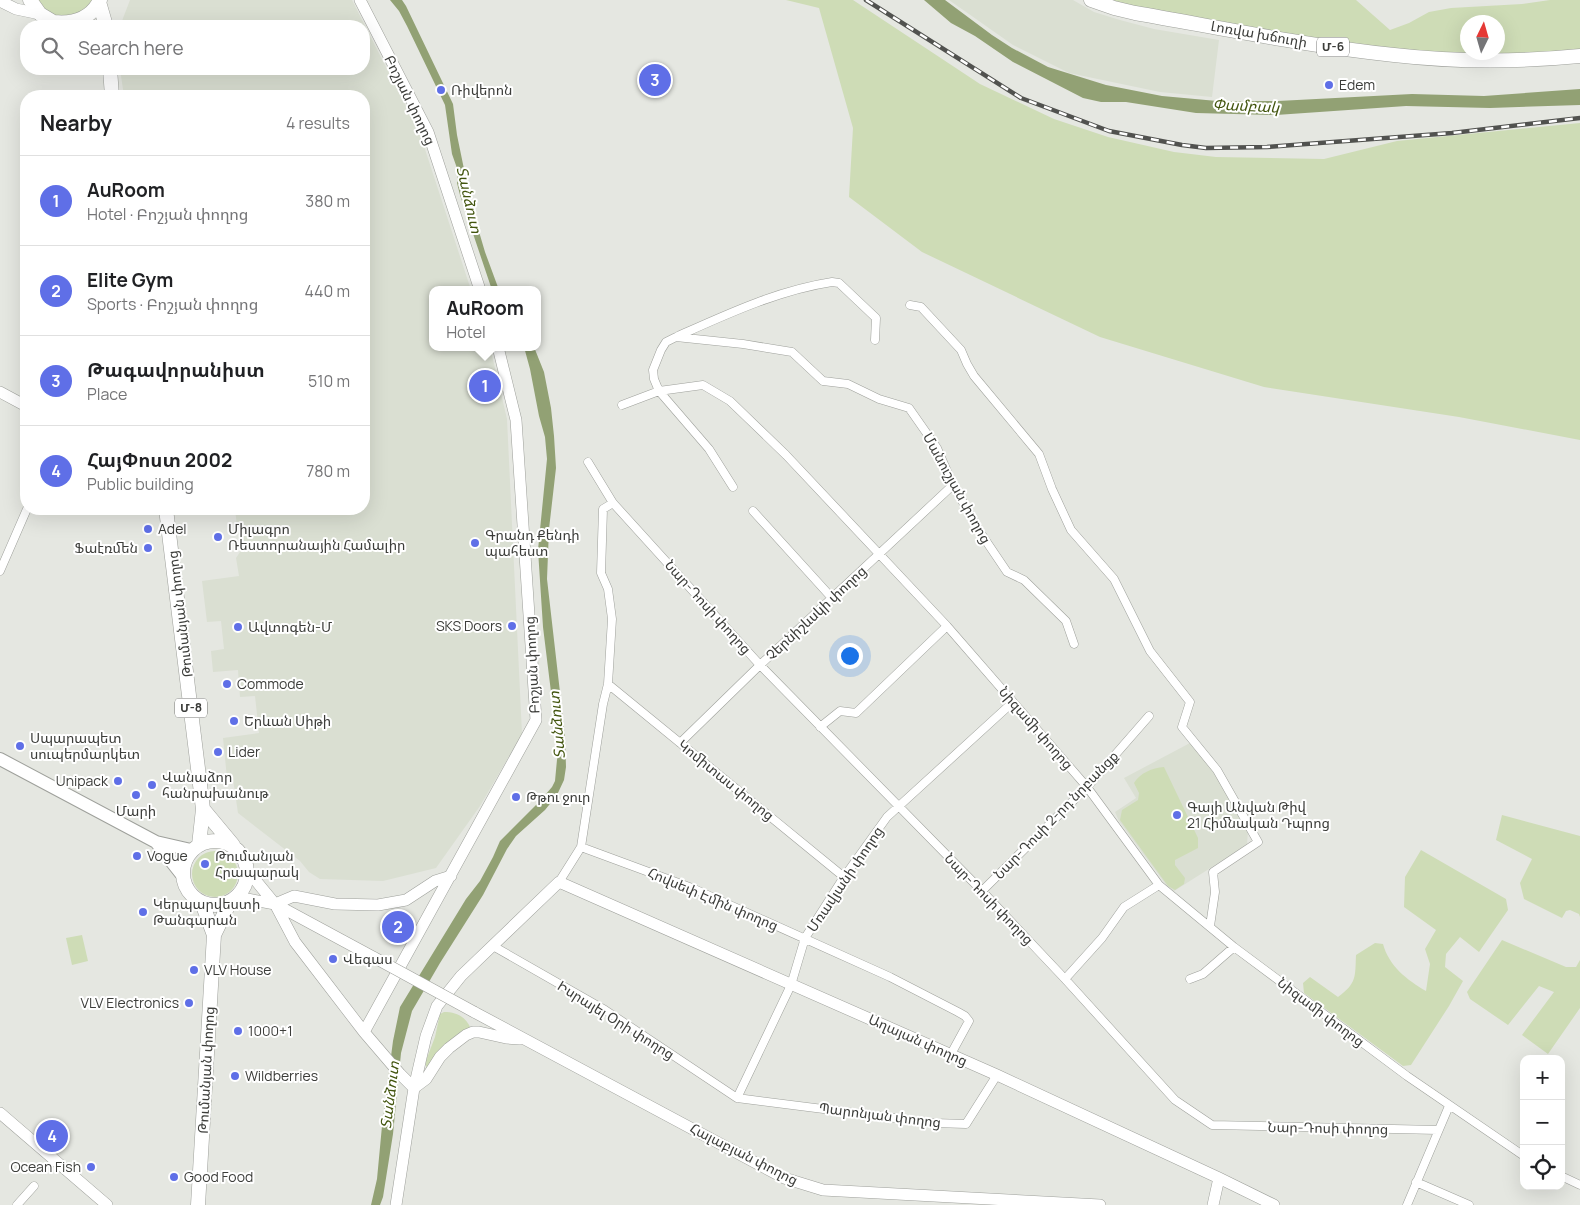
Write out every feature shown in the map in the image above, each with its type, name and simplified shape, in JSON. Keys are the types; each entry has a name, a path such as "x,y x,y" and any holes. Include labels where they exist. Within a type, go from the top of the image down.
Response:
{"highway":[{"path":"30,0 40,14 51,20"},
{"name":"Լոռվա խճուղի","path":"1091,0 1135,13 1330,47 1395,56 1512,60 1580,56"},
{"path":"80,20 90,14 100,1"},
{"path":"100,1 105,20"},
{"path":"103,75 109,90"},
{"path":"110,75 111,90"},
{"name":"Թումանյան փողոց","path":"167,515 203,809"},
{"path":"203,809 242,854 247,870 246,882 242,891 233,900 214,935"},
{"name":"Մ-8","path":"195,848 203,809"},
{"path":"233,900 216,906 194,899 184,884 182,866 195,848 208,841 226,843 235,848"},
{"path":"202,903 214,935"},
{"name":"Թումանյան փողոց","path":"198,1205 214,935"}],"main road":[{"path":"0,759 156,842 195,848"},
{"path":"156,842 182,875"}],"street":[{"name":"Բոշյան փողոց","path":"360,0 428,132 479,286"},
{"path":"0,1 16,8 40,14"},
{"path":"733,487 709,448 660,391 654,379 653,370 666,342 710,321 775,296 832,282 839,283 876,318 875,340"},
{"path":"910,305 921,307 961,350 974,376 1039,454 1052,489 1071,530 1114,579 1150,651 1190,702 1182,727 1217,770 1258,842 1213,872 1215,892 1210,926"},
{"name":"Մանուշյան փողոց","path":"676,337 743,344 792,352 823,381 848,384 879,399 909,408 938,448 953,485 980,532 1007,572 1024,580 1066,621 1074,644"},
{"name":"Բոշյան փողոց","path":"364,1032 536,720 516,420 499,351"},
{"name":"Նիզամի փողոց","path":"622,405 660,391 703,385 730,401 786,455 947,626 1087,787 1159,885 1234,947 1449,1106 1520,1153"},
{"path":"0,392 20,403"},
{"path":"396,1205 414,1088 426,1036 437,1006 460,976 559,882 581,847 602,704 608,684 612,619 608,589 601,573 603,509 613,503 588,462"},
{"name":"Չերնիշևսկի փողոց","path":"680,743 760,665 953,485"},
{"name":"Նար-Դոսի փողոց","path":"613,503 760,665 982,891 1175,1100 1212,1125 1438,1130"},
{"path":"753,512 832,598"},
{"path":"0,571 24,515"},
{"path":"820,727 840,711 856,713 947,626"},
{"name":"Կոմիտաս փողոց","path":"608,684 844,877"},
{"name":"Մռավյանի փողոց","path":"737,1098 791,985 805,938 844,877 887,817 1014,702"},
{"name":"Նար-Դոսի 2-րդ նրբանցք","path":"982,891 1087,787 1149,716"},
{"name":"Հովսեփ Էմին փողոց","path":"581,847 692,888 906,985 965,1016 969,1021 951,1054"},
{"path":"247,870 275,904 295,942 364,1032 414,1088"},
{"path":"233,900 275,904 294,896 335,904 378,905 406,900 435,881 451,876"},
{"name":"Աղայան փողոց","path":"559,882 951,1054 1274,1205"},
{"path":"1065,979 1102,938 1124,907 1159,885"},
{"name":"Հալաբյան փողոց","path":"275,904 784,1178 823,1190 959,1201 1100,1205"},
{"name":"Իսրայել Օրի փողոց","path":"493,946 605,1010 737,1098"},
{"path":"1190,979 1203,974 1234,947"},
{"path":"414,1088 426,1079 440,1057 449,1048 472,1032 526,1040"},
{"name":"Պարոնյան փողոց","path":"737,1098 934,1123 966,1124 997,1075"},
{"path":"1407,1205 1449,1106"},
{"path":"0,1113 107,1205"},
{"path":"1213,1205 1219,1178"},
{"path":"1565,1178 1580,1185"},
{"path":"1416,1182 1469,1205"},
{"path":"17,1205 34,1186"}],"shaded area":[{"path":"37,0 95,0 84,13 62,18 42,8"},
{"path":"130,0 352,0 362,20 122,20"},
{"path":"786,0 853,0 980,84 1054,119 1108,137 1174,152 1216,157 1324,159 1397,141 1580,123 1580,440 1459,417 1264,387 1100,337 922,252 849,197 853,128 819,8"},
{"path":"949,0 1073,0 1094,12 1120,20 1154,29 1219,40 1212,97 1160,92 1069,73 1013,45"},
{"path":"1108,0 1356,0 1390,30 1409,23 1429,12 1451,8 1522,4 1550,0 1580,0 1580,52 1550,55 1505,54 1505,15 1460,15 1460,54 1397,53 1129,6"},
{"path":"370,35 420,134 470,286 429,286 429,351 491,351 507,419 522,734 480,806 436,868 383,881 320,879 238,813 233,779 227,778 223,738 259,733 255,696 240,697 238,670 213,672 211,651 224,649 221,621 207,622 202,581 239,576 236,558 240,552 236,515 370,515 370,90 123,90 121,75 370,75"},
{"name":"Գայի Անվան Թիվ 21 Հիմնական Դպրոց","path":"1190,743 1214,773 1248,830 1247,845 1174,891 1167,886 1119,821 1115,812 1136,798 1124,778"},
{"path":"1164,767 1198,838 1198,848 1175,860 1175,865 1185,878 1184,884 1175,890 1168,886 1120,820 1122,810 1138,800 1139,793 1134,783 1137,779 1147,772"},
{"path":"1502,815 1580,836 1580,917 1579,914 1570,910 1566,911 1562,918 1524,899 1520,883 1532,859 1496,840"},
{"path":"1421,850 1506,899 1508,910 1479,952 1460,937 1446,954 1445,967 1463,981 1411,1065 1403,1066 1304,993 1303,983 1310,977 1338,997 1349,988 1354,979 1356,955 1375,943 1383,944 1394,966 1412,982 1426,991 1430,964 1425,949 1436,930 1404,907 1405,877"},
{"path":"210,851 220,851 234,861 238,874 234,887 228,893 220,897 210,897 196,887 192,879 192,869 202,855"},
{"path":"82,935 88,961 72,965 66,938"},
{"path":"1502,940 1566,967 1576,967 1580,960 1580,1008 1548,1054 1522,1035 1554,992 1539,986 1508,1025 1470,999 1467,992"},
{"path":"444,1012 461,1016 467,1021 471,1029 427,1069 425,1063 435,1037 440,1014"}],"water":[{"name":"Տանձուտ","path":"390,0 402,0 406,6 453,104 457,135 472,208 498,286 491,286 460,195 457,183 458,171 452,154 445,105 399,11"},
{"name":"Փամբակ","path":"924,0 945,0 992,35 1048,67 1106,85 1162,96 1217,101 1278,101 1412,94 1484,96 1580,89 1580,105 1490,108 1406,106 1276,115 1196,113 1126,102 1101,102 1083,98 1013,62 975,36 951,23"},
{"name":"Տանձուտ","path":"525,351 536,351 544,372 554,436 556,468 549,529 547,579 565,736 566,767 564,780 557,795 545,810 516,836 507,849 483,895 412,1011 401,1053 393,1134 383,1197 380,1205 371,1205 377,1179 393,1041 400,1007 466,899 480,881 500,841 539,802 555,781 558,749 543,627 538,550 547,459 545,437"}],"railway":[{"path":"866,0 1021,98 1109,131 1182,145 1206,148 1267,147 1452,133 1580,118"}],"place":[{"name":"Թագավորանիստ","path":"655,80"},
{"name":"Edem","path":"1329,85"},
{"name":"Ռիվերոն","path":"441,90"},
{"name":"AuRoom","path":"485,386"},
{"name":"Adel","path":"148,529"},
{"name":"Միլագրո Ռեստորանային Համալիր","path":"218,537"},
{"name":"Գրանդ Քենդի պահեստ","path":"475,543"},
{"name":"Ֆաէռմեն","path":"148,548"},
{"name":"SKS Doors","path":"512,626"},
{"name":"Ավտոգեն-Մ","path":"238,627"},
{"name":"Commode","path":"227,684"},
{"name":"Երևան Սիթի","path":"234,721"},
{"name":"Սպարապետ սուպերմարկետ","path":"20,746"},
{"name":"Lider","path":"218,752"},
{"name":"Unipack","path":"118,781"},
{"name":"Վանաձոր հանրախանութ","path":"152,785"},
{"name":"Մարի","path":"136,795"},
{"name":"Թթու ջուր","path":"516,797"},
{"name":"Գայի Անվան Թիվ 21 Հիմնական Դպրոց","path":"1177,815"},
{"name":"Vogue","path":"137,856"},
{"name":"Թումանյան Հրապարակ","path":"205,864"},
{"name":"Կերպարվեստի Թանգարան","path":"143,912"},
{"name":"Elite Gym","path":"398,927"},
{"name":"Վեգաս","path":"333,959"},
{"name":"VLV House","path":"194,970"},
{"name":"VLV Electronics","path":"189,1003"},
{"name":"1000+1","path":"238,1031"},
{"name":"Wildberries","path":"235,1076"},
{"name":"ՀայՓոստ 2002","path":"52,1136"},
{"name":"Ocean Fish","path":"91,1167"},
{"name":"Good Food","path":"174,1177"}]}
